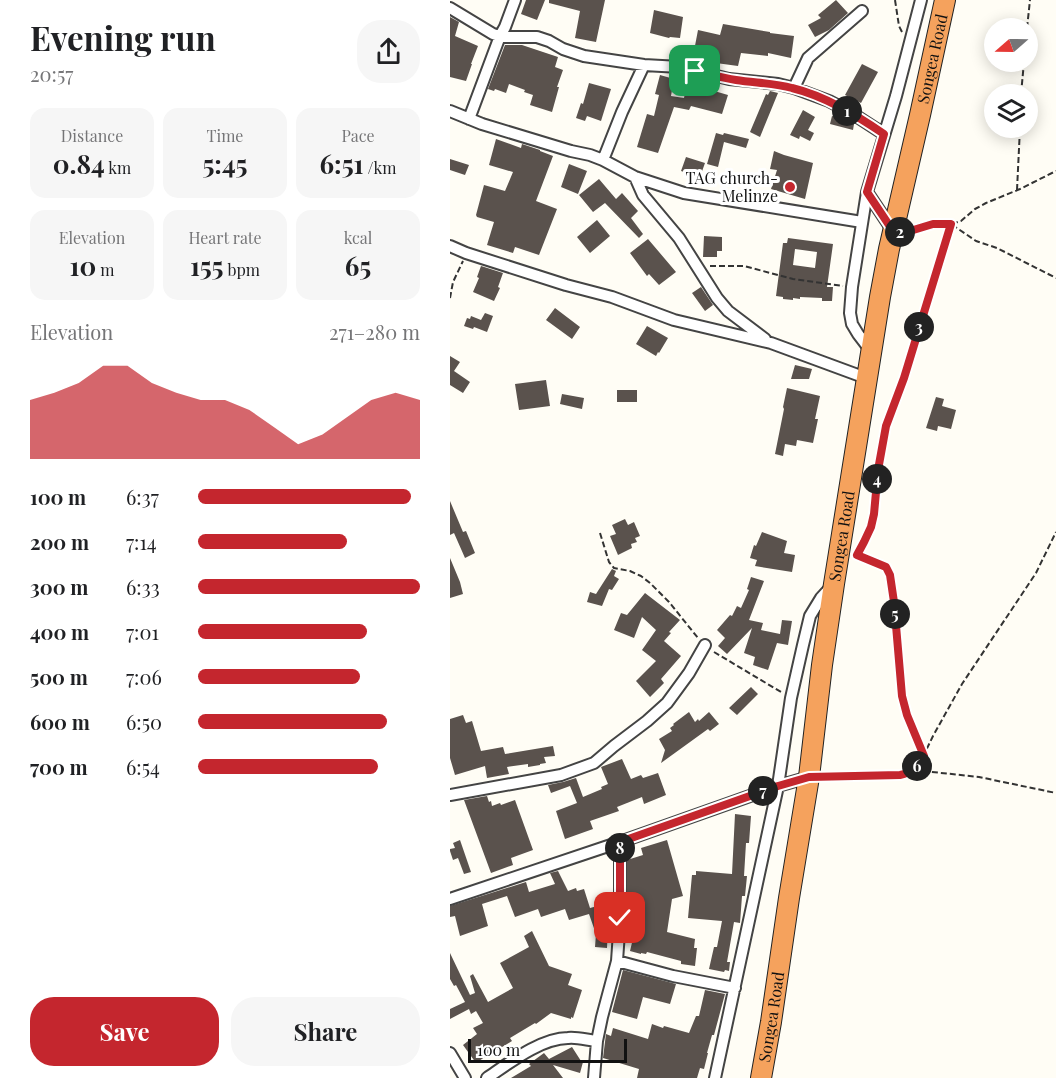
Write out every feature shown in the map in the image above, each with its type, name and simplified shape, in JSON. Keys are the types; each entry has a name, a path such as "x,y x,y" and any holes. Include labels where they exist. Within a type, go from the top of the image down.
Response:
{"highway":[{"name":"Songea Road","path":"761,1078 809,777 822,665 866,378 893,231 945,0"}],"street":[{"path":"469,119 515,0"},
{"path":"871,351 852,324 850,313 852,287 867,192 911,44 921,0"},
{"path":"450,8 480,27 500,36 537,37 584,56 680,67 729,79 794,88 829,101 884,134"},
{"path":"794,88 808,58 862,11"},
{"path":"603,160 644,64"},
{"path":"450,111 486,125 590,155 635,177 684,193 862,222"},
{"path":"635,177 646,200 679,238 717,298 728,311 771,343"},
{"path":"867,192 893,231"},
{"path":"450,246 566,285 612,297 674,320 771,343 866,378"},
{"path":"715,1078 778,786 791,698 810,616 821,598 834,584"},
{"path":"450,795 561,775 594,763 667,703 689,673 705,645"},
{"path":"450,899 809,777"},
{"path":"594,1078 597,1041 617,961 620,918 620,842"},
{"path":"617,961 735,988"},
{"path":"487,1078 525,1053 548,1042 567,1037 597,1041"},
{"path":"450,1053 465,1078"}],"path":[{"path":"895,0 899,26 911,44"},
{"path":"1029,18 1030,0"},
{"path":"1017,190 1020,138"},
{"path":"893,231 910,231 933,224 951,224 961,221 975,208 1056,171"},
{"path":"951,224 976,241 997,248 1056,278"},
{"path":"852,559 857,555 871,527 886,426 904,378 951,224"},
{"path":"450,298 453,282 466,253"},
{"path":"693,262 707,266 744,266 793,279 852,287"},
{"path":"809,777 900,775 908,774 913,770 924,756 933,736 983,650 1036,573 1056,532"},
{"path":"600,533 609,562 614,568 630,571 650,583 705,645 730,663 791,698"},
{"path":"857,555 886,567 890,575 902,696 907,715 924,756"},
{"path":"913,770 979,777 1056,793"}],"building":[{"path":"526,0 545,0 537,20 521,14"},
{"path":"549,0 605,0 596,42 575,38 580,11 549,3"},
{"path":"836,0 848,13 829,30 815,37 808,25 821,18 818,15"},
{"path":"654,10 683,17 680,38 669,38 650,33"},
{"path":"450,17 459,22 455,36 478,46 466,81 450,77"},
{"path":"723,24 794,36 791,58 768,53 768,56 741,53 738,66 716,63 717,54 694,51 698,30 720,35"},
{"path":"505,45 522,45 558,57 555,67 563,70 552,112 530,105 533,95 509,84 506,93 488,89"},
{"path":"862,64 878,72 861,103 845,95"},
{"path":"660,75 674,79 671,96 684,98 687,83 728,95 722,114 691,106 689,110 674,107 658,153 637,147 647,114 654,116 659,95 655,94"},
{"path":"589,83 611,89 601,121 587,116 585,121 576,118"},
{"path":"770,91 778,93 760,137 750,132 766,94 768,95"},
{"path":"803,110 815,117 808,130 814,133 810,141 800,136 799,139 790,135"},
{"path":"832,116 854,124 853,130 830,124"},
{"path":"716,133 749,139 746,148 724,142 718,167 707,164"},
{"path":"496,139 521,148 522,144 553,156 536,201 557,209 539,255 515,247 513,253 487,245 494,222 476,215 484,185 505,191 513,172 489,165"},
{"path":"774,151 813,163 805,199 771,189 777,170 770,169"},
{"path":"686,157 705,163 700,177 681,171"},
{"path":"450,159 469,165 465,175 450,170"},
{"path":"569,164 587,171 578,194 561,187"},
{"path":"599,179 616,199 622,193 638,211 631,218 643,234 639,238 605,203 593,212 579,195"},
{"path":"597,220 610,236 590,253 577,237"},
{"path":"704,236 722,237 722,251 717,251 717,257 703,257"},
{"path":"788,238 833,244 827,287 833,287 832,301 800,297 800,299 793,298 793,300 776,296 783,243 787,243","holes":["795,249 817,252 815,268 793,265"]},
{"path":"648,239 676,272 659,285 649,274 647,276 630,253"},
{"path":"481,266 503,273 494,301 473,292"},
{"path":"701,287 713,305 705,311 692,293"},
{"path":"555,308 580,327 572,339 546,320"},
{"path":"485,313 493,316 487,332 464,326 467,318 470,319 471,316 481,320"},
{"path":"647,326 668,338 656,356 636,344"},
{"path":"450,356 460,362 454,371 470,382 463,393 450,385"},
{"path":"795,365 812,369 809,379 791,379"},
{"path":"546,380 550,406 519,410 515,384"},
{"path":"787,388 820,396 813,443 797,440 796,446 785,444 783,456 775,454"},
{"path":"617,390 637,390 637,402 617,402"},
{"path":"562,394 584,398 582,409 560,404"},
{"path":"936,397 944,399 942,406 956,410 951,429 938,426 937,431 926,428"},
{"path":"450,501 475,553 465,558 454,533 450,535"},
{"path":"625,519 628,525 634,522 640,536 635,538 637,542 631,544 632,548 618,555 610,536 616,534 612,525"},
{"path":"762,532 787,541 784,553 795,555 792,572 755,566 757,560 750,558 754,545 756,546"},
{"path":"450,558 463,594 450,598"},
{"path":"612,569 616,571 614,576 619,579 612,590 609,589 602,606 587,602 590,592 596,594"},
{"path":"751,577 764,581 749,620 763,623 761,630 780,634 782,620 792,621 788,645 777,643 768,670 753,665 755,657 744,653 752,628 727,654 718,646 725,638 717,630 730,615 732,616 737,606 741,608 749,590 747,589"},
{"path":"645,593 680,620 664,641 681,656 661,679 664,683 650,697 636,681 656,661 642,650 656,630 642,617 634,638 614,630 621,613 627,615"},
{"path":"751,687 758,694 737,715 729,708"},
{"path":"689,712 695,722 709,712 719,724 710,731 708,729 661,763 665,750 659,739 672,731 670,728 673,724"},
{"path":"463,715 466,723 472,721 481,751 503,747 505,754 553,746 555,756 544,757 546,763 540,765 507,767 509,774 487,778 485,766 455,775 450,758 450,719"},
{"path":"622,759 631,779 658,773 666,795 644,804 642,797 617,807 619,811 590,821 593,829 565,839 556,811 577,803 570,786 551,793 548,785 576,778 583,797 608,784 601,767"},
{"path":"487,796 492,806 515,800 533,850 511,858 513,865 491,873 464,800"},
{"path":"735,814 751,816 749,843 746,843 744,876 747,876 745,896 742,896 740,923 734,922 727,962 730,962 729,971 724,972 709,969 714,947 717,947 722,921 688,918 692,875 696,875 696,871 732,874"},
{"path":"460,840 471,872 464,874 458,858 453,860 450,851 455,848 453,843"},
{"path":"667,840 683,896 672,899 667,932 695,939 694,948 697,948 695,966 681,964 681,961 647,952 641,954 630,951 635,930 641,932 645,907 635,911 627,893 627,860 643,855 641,848"},
{"path":"558,871 568,891 576,888 577,891 584,889 590,908 601,905 608,927 607,948 595,947 596,934 589,914 569,920 565,909 541,917 538,909 515,917 507,896 482,904 488,926 460,936 455,916 450,917 450,906 526,882 529,892 555,884 550,873"},
{"path":"532,931 549,966 572,974 568,985 582,990 573,1018 551,1013 510,1038 512,1041 476,1063 463,1045 477,1034 473,1028 483,1023 476,1011 471,1014 469,1009 450,1019 450,1009 465,1002 450,979 450,953 470,995 475,993 470,976 473,974 488,1002 513,988 500,963 529,947 524,936"},
{"path":"623,970 676,984 670,1004 643,997 637,1019 612,1012"},
{"path":"705,990 725,994 704,1069 700,1068 697,1078 637,1078 639,1069 603,1058 606,1034 611,1036 613,1028 648,1039 652,1024 689,1033 696,1016 699,1016"},
{"path":"572,1047 583,1062 580,1073 553,1065 563,1078 511,1078 531,1066 529,1064 544,1053 549,1059"}],"place":[{"name":"TAG church- Melinze","path":"790,187"}],"route":[{"path":"620,918 620,842 809,777 908,774 920,764 924,756 907,715 902,696 890,575 886,567 857,555 871,527 874,514 878,470 886,426 904,378 951,224 925,225 903,232 893,231 867,192 884,134 872,125 829,101 794,88 729,79 695,71"}]}
